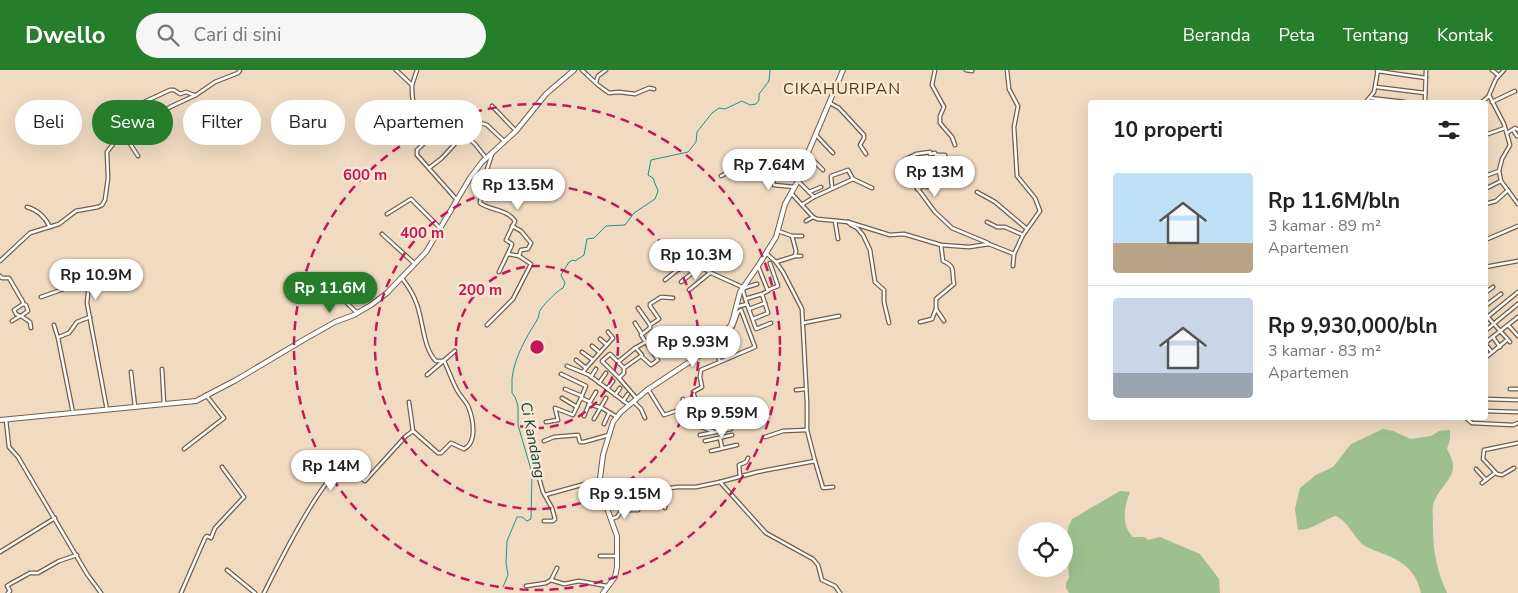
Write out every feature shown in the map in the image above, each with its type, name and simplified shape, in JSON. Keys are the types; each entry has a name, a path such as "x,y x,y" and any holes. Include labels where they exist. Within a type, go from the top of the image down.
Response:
{"main road":[{"path":"0,420 191,402 381,298 426,252 470,178 486,158 516,131 546,94 574,70"},
{"path":"603,593 615,578 617,556 617,536 599,488 608,435 617,417 635,400 708,348 728,329 737,310 738,297 742,287 758,266 778,231 785,204 798,181 807,154 844,70"}],"street":[{"path":"173,106 196,95 215,82 238,73 240,70"},
{"path":"396,70 412,84"},
{"path":"417,70 412,84 412,98 415,106 421,110 432,112 434,117 434,129 431,136 416,151 417,155 457,200"},
{"path":"582,70 611,93 635,94 649,88 654,89"},
{"path":"596,83 597,78 606,70"},
{"path":"934,70 932,85 944,107 940,116 940,123 952,137 954,145"},
{"path":"966,70 972,71"},
{"path":"1007,70 1009,90 1018,106 1014,126 1017,176 1035,198 1040,211 1027,229 1014,254 1013,266"},
{"path":"1425,100 1426,70"},
{"path":"1492,70 1498,75"},
{"path":"1484,100 1498,75 1504,70"},
{"path":"1388,100 1370,98 1376,87 1378,71 1426,78"},
{"path":"1376,87 1425,93"},
{"path":"149,100 170,90 180,94 186,92 196,95"},
{"path":"1492,102 1515,91"},
{"path":"1488,95 1505,128 1510,146 1502,159 1499,171 1501,180 1518,204"},
{"path":"830,103 839,108 864,135 860,145 866,154"},
{"path":"492,106 516,131"},
{"path":"482,124 504,141"},
{"path":"1488,135 1505,128"},
{"path":"1507,133 1515,128 1518,130"},
{"path":"1513,130 1517,136"},
{"path":"816,135 833,153"},
{"path":"0,261 30,233 59,224 73,212 98,207 102,204 105,200 108,178 107,152 112,145"},
{"path":"131,145 138,156"},
{"path":"429,168 454,145"},
{"path":"476,145 486,158"},
{"path":"945,155 930,154 930,152 916,154 904,160 912,182 935,212 949,225 1014,254"},
{"path":"493,153 482,185 480,203 511,216 515,221 506,240 512,244 499,272"},
{"path":"807,154 823,170"},
{"path":"917,189 926,185 927,187 939,181 940,175 936,155"},
{"path":"721,176 727,173 742,174 754,167 764,168 782,163 781,160 805,160"},
{"path":"770,166 774,184 794,188"},
{"path":"832,188 830,178 847,169 853,179 872,188"},
{"path":"1488,175 1499,171"},
{"path":"940,175 949,176 953,179"},
{"path":"802,204 853,179"},
{"path":"1488,187 1501,180"},
{"path":"798,181 814,197"},
{"path":"810,192 821,187"},
{"path":"1488,203 1496,202 1508,190"},
{"path":"977,192 995,202 1027,229"},
{"path":"791,193 813,217"},
{"path":"387,214 411,199 440,228"},
{"path":"27,207 36,210 43,216 50,227"},
{"path":"806,221 813,217 848,222 890,235 903,234 941,245 969,247 989,244"},
{"path":"835,220 838,239"},
{"path":"848,222 859,230 870,250 873,260 873,275 877,284 884,290 884,302 889,323"},
{"path":"987,222 997,227 1003,226 1024,235"},
{"path":"512,226 521,231 531,243 528,249 521,250 519,256"},
{"path":"1488,239 1518,226"},
{"path":"778,231 792,236 802,236"},
{"path":"382,234 416,264"},
{"path":"792,236 796,251 794,256"},
{"path":"679,243 692,258 710,273 742,287"},
{"path":"920,322 932,319 936,309 936,298 954,284 953,267 943,261 941,245"},
{"path":"661,267 684,248"},
{"path":"766,253 776,262 799,301 802,310 807,430 823,488 833,487"},
{"path":"487,325 513,299 531,264 519,256 508,254"},
{"path":"776,262 800,256"},
{"path":"665,280 692,258"},
{"path":"1488,266 1518,261"},
{"path":"764,293 778,286 770,262"},
{"path":"681,282 701,266"},
{"path":"758,266 768,290"},
{"path":"689,290 710,273"},
{"path":"0,276 2,278 10,278 28,311 12,321"},
{"path":"402,278 417,302 421,327 432,356 438,362 444,361"},
{"path":"41,297 75,285 90,282 87,302 107,410"},
{"path":"757,284 744,288 743,291 752,319 756,329 771,323"},
{"path":"1488,291 1493,287"},
{"path":"1488,316 1518,292"},
{"path":"338,294 358,312"},
{"path":"745,299 762,294 768,314 752,319"},
{"path":"1488,304 1501,294"},
{"path":"642,334 659,319 650,304 661,297 673,298"},
{"path":"749,309 765,303"},
{"path":"23,304 14,310 16,314 30,322 30,328"},
{"path":"720,362 715,347 733,326 737,310 747,304"},
{"path":"1488,329 1518,304"},
{"path":"638,308 650,325"},
{"path":"936,309 944,322"},
{"path":"648,389 664,415 697,404 693,392 702,387 700,377 702,370 755,348 741,310 737,310"},
{"path":"25,314 26,318"},
{"path":"803,323 839,316"},
{"path":"58,338 69,333 77,322 90,317"},
{"path":"1488,341 1518,318"},
{"path":"1488,320 1509,341 1488,355"},
{"path":"634,323 658,360 651,366 636,348"},
{"path":"54,324 73,413"},
{"path":"1508,325 1518,336"},
{"path":"583,372 613,338 608,332"},
{"path":"618,362 636,348 655,337"},
{"path":"1493,337 1500,347"},
{"path":"600,339 606,344"},
{"path":"592,346 599,352"},
{"path":"1488,347 1492,352"},
{"path":"427,375 455,351"},
{"path":"582,352 592,360"},
{"path":"624,368 610,354 602,361 619,378 641,409 645,418"},
{"path":"619,378 624,373 624,368 642,355"},
{"path":"576,360 586,368"},
{"path":"409,402 413,431 438,453 449,444 464,449 469,446 473,433 472,417 468,406 457,391 444,361"},
{"path":"568,366 583,372 599,382 629,406"},
{"path":"162,369 164,404"},
{"path":"591,377 596,369"},
{"path":"131,372 135,407"},
{"path":"599,382 606,373"},
{"path":"546,422 558,420 555,408 573,415 586,386 561,374"},
{"path":"607,389 613,381"},
{"path":"615,395 620,388"},
{"path":"565,389 617,417"},
{"path":"796,390 806,389"},
{"path":"1510,389 1518,389"},
{"path":"584,416 596,392"},
{"path":"623,401 628,394"},
{"path":"184,449 224,418 206,395"},
{"path":"562,398 577,407"},
{"path":"594,419 606,398"},
{"path":"683,399 694,424 714,432"},
{"path":"1488,400 1518,400"},
{"path":"1488,411 1518,412"},
{"path":"604,424 609,413"},
{"path":"6,420 9,447 18,457 101,593"},
{"path":"1468,420 1472,423 1513,425 1518,423"},
{"path":"700,435 731,429"},
{"path":"765,437 783,430 807,430"},
{"path":"264,593 299,527 318,495 335,472 345,466 365,481 406,436 413,431"},
{"path":"719,431 722,448"},
{"path":"544,441 554,437 578,435 580,442 584,442 608,435"},
{"path":"705,441 732,435"},
{"path":"1514,468 1502,475 1495,472 1483,459 1485,450 1518,443"},
{"path":"711,451 737,445"},
{"path":"740,476 739,465 746,462 748,458"},
{"path":"599,488 637,492 667,488 688,488 815,460"},
{"path":"181,593 205,538 207,536 211,538 215,528 244,497 222,467"},
{"path":"1476,469 1486,480"},
{"path":"537,471 543,492 552,508 554,519 553,521 544,521"},
{"path":"1482,484 1495,472"},
{"path":"545,495 599,480"},
{"path":"720,482 766,533 813,559 818,565 822,580 835,586 840,593"},
{"path":"665,508 667,488"},
{"path":"611,519 617,517 622,510 638,510"},
{"path":"0,552 55,518"},
{"path":"8,593 10,591 8,586 10,584 30,574 38,574 59,561 77,555"},
{"path":"600,556 617,556"},
{"path":"526,586 546,584 551,580 557,568"},
{"path":"227,570 255,593"},
{"path":"551,580 564,584 579,581 609,586"}],"green space":[{"path":"1383,429 1411,439 1431,436 1439,431 1450,430 1447,449 1452,459 1452,473 1436,497 1433,505 1436,559 1447,593 1421,593 1415,577 1406,566 1364,545 1344,522 1336,516 1303,530 1298,530 1295,509 1300,488 1316,475 1333,467 1351,444"},
{"path":"1120,491 1130,492 1126,504 1125,521 1133,537 1144,537 1148,540 1160,537 1200,554 1219,579 1220,593 1069,593 1066,583 1069,577 1073,577 1072,519"}],"waterway":[{"name":"Ci Kandang","path":"503,587 508,575 506,563 507,541 517,517 522,517 527,521 531,519 532,473 518,425 518,406 512,393 513,370 525,340 538,319 540,310 551,297 563,288 565,283 561,275 569,262 575,261 584,255 587,239 594,238 606,226 625,225 634,213 655,199 658,191 653,178 648,175 651,160 688,152 696,142 697,132 712,113 719,108 725,109 742,101 750,105 756,104 759,100 759,94 769,81 770,70"}],"district":[{"name":"CIKAHURIPAN","path":"842,88"}]}
